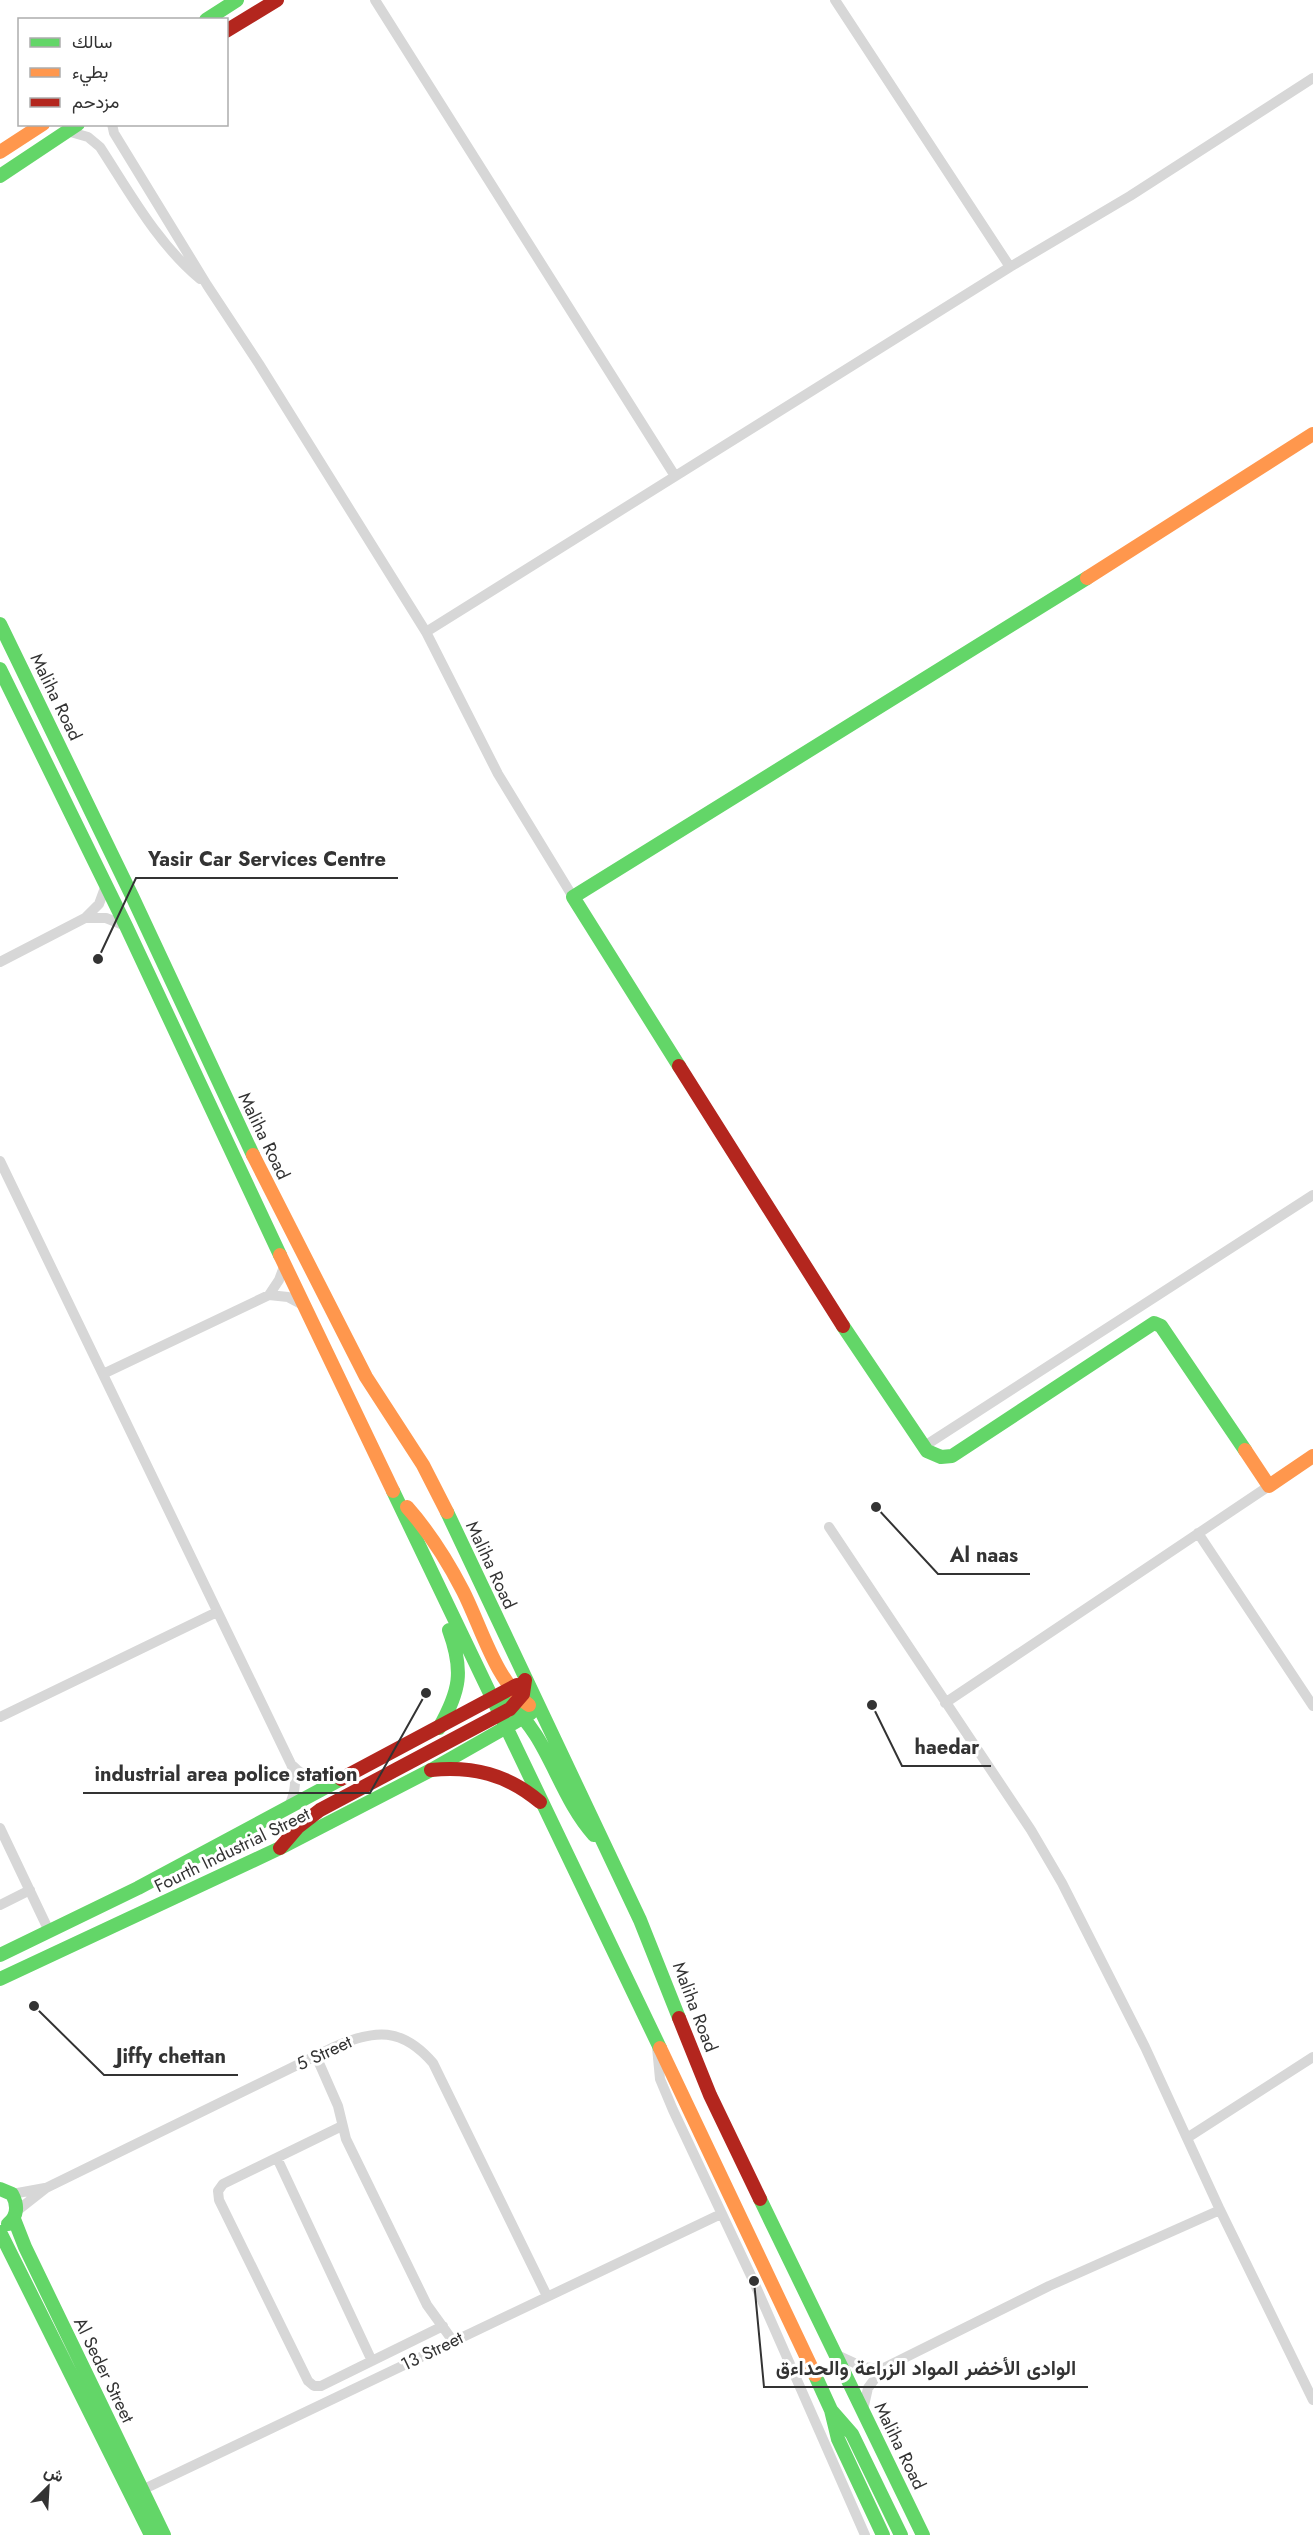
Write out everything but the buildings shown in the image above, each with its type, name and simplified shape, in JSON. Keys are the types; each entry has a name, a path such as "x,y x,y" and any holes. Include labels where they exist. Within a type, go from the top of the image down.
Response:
{"main road":[{"path":"228,30 277,0"},
{"path":"209,18 235,1"},
{"path":"0,152 40,126"},
{"path":"0,176 73,128"},
{"path":"1313,434 1002,633 573,897 831,1306 923,1447 935,1456 952,1456 1156,1323 1161,1326 1269,1486 1313,1456"},
{"name":"Maliha Road","path":"0,624 132,896 244,1137 366,1377 432,1484 525,1680 522,1704 538,1708 655,1952 710,2095 923,2535"},
{"name":"Maliha Road","path":"0,669 126,926 285,1264 775,2288 831,2410 838,2439 883,2535"},
{"path":"397,1497 434,1538 510,1689 522,1704 569,1806 601,1841"},
{"path":"439,1728 454,1701 461,1676 459,1656 441,1610 442,1592"},
{"name":"Fourth Industrial Street","path":"0,1954 138,1888 525,1680"},
{"path":"493,1698 522,1704"},
{"path":"280,1848 298,1827 320,1810 522,1704"},
{"path":"508,1728 522,1704"},
{"name":"Fourth Industrial Street","path":"0,1979 280,1848 508,1728"},
{"path":"430,1770 459,1767 488,1771 517,1783 544,1806"},
{"name":"Al Seder Street","path":"6,2191 16,2214 25,2247 164,2535"},
{"path":"0,2226 10,2223 16,2214"},
{"name":"Al Seder Street","path":"0,2232 151,2535"},
{"path":"831,2410 852,2434 901,2535"}],"street":[{"path":"375,0 675,476"},
{"path":"835,0 1010,267"},
{"path":"426,632 1010,267 1130,196 1313,78"},
{"path":"112,126 114,133 207,285 259,364 426,632 498,774 573,897"},
{"path":"73,128 100,147 161,239 185,267 207,285"},
{"path":"0,962 85,918 99,904 106,885"},
{"path":"85,918 106,918 126,926"},
{"path":"0,1161 291,1764 296,1781 289,1806"},
{"path":"923,1447 1313,1195"},
{"path":"103,1374 269,1295 279,1280 285,1264"},
{"path":"269,1295 288,1298 306,1307"},
{"path":"945,1703 1269,1486"},
{"path":"829,1527 1031,1830 1062,1883 1145,2047 1220,2210 1313,2400"},
{"path":"1198,1533 1313,1706"},
{"path":"0,1717 218,1612"},
{"path":"291,1764 302,1774 313,1779 340,1779"},
{"path":"0,1828 50,1931"},
{"path":"0,1905 30,1890"},
{"name":"5 Street","path":"16,2214 45,2188 316,2056 358,2037 370,2034 394,2036 405,2040 425,2054 440,2073 547,2296"},
{"path":"657,2044 658,2067 668,2098 753,2280 865,2535"},
{"path":"316,2056 335,2099 346,2139 424,2299 453,2341"},
{"path":"1187,2138 1313,2057"},
{"path":"342,2126 223,2184 218,2191 219,2200 310,2384 321,2386 443,2326"},
{"path":"277,2158 372,2361"},
{"name":"5 Street","path":"6,2191 45,2188"},
{"path":"863,2410 868,2388 882,2369 1049,2286 1220,2210"},
{"name":"13 Street","path":"142,2490 721,2214"},
{"path":"837,2355 863,2367 882,2369"}],"traffic: fast":[{"path":"209,18 237,0"},
{"path":"0,176 75,126"},
{"path":"679,1066 573,897 1087,578"},
{"path":"0,624 132,896 253,1155"},
{"path":"0,669 126,926 280,1255"},
{"path":"843,1326 927,1451 941,1457 952,1456 1154,1323 1161,1326 1245,1450"},
{"path":"393,1491 660,2048"},
{"path":"447,1512 640,1920 679,2018"},
{"path":"439,1728 452,1703 458,1680 457,1657 449,1630"},
{"path":"508,1703 534,1732 571,1802 594,1835"},
{"path":"0,1979 280,1848 431,1770 531,1713"},
{"path":"0,1955 138,1888 341,1779"},
{"path":"0,2189 12,2194 15,2202 15,2214 8,2224"},
{"path":"760,2199 923,2535"},
{"path":"14,2219 25,2247 164,2535"},
{"path":"0,2232 151,2535"},
{"path":"815,2375 831,2410 838,2439 883,2535"},
{"path":"831,2410 852,2434 901,2535"}],"traffic: slow":[{"path":"0,152 40,126"},
{"path":"1087,578 1313,434"},
{"path":"253,1155 366,1377 423,1465 447,1512"},
{"path":"280,1255 393,1491"},
{"path":"1245,1450 1269,1486 1313,1456"},
{"path":"407,1507 431,1537 451,1568 490,1653 507,1683 529,1705"},
{"path":"660,2048 815,2375"}],"traffic: jam":[{"path":"228,30 277,0"},
{"path":"679,1066 843,1326"},
{"path":"280,1848 298,1827 320,1810 510,1709 523,1694 525,1680"},
{"path":"341,1779 517,1685"},
{"path":"431,1770 461,1769 489,1774 528,1792 540,1802"},
{"path":"679,2018 710,2095 760,2199"}],"place":[{"name":"Yasir Car Services Centre","path":"98,959"},
{"name":"Al naas","path":"876,1507"},
{"name":"industrial area police station","path":"426,1693"},
{"name":"haedar","path":"872,1705"},
{"name":"Jiffy chettan","path":"34,2006"},
{"name":"الوادى الأخضر المواد الزراعة والحداءق","path":"754,2281"}]}
